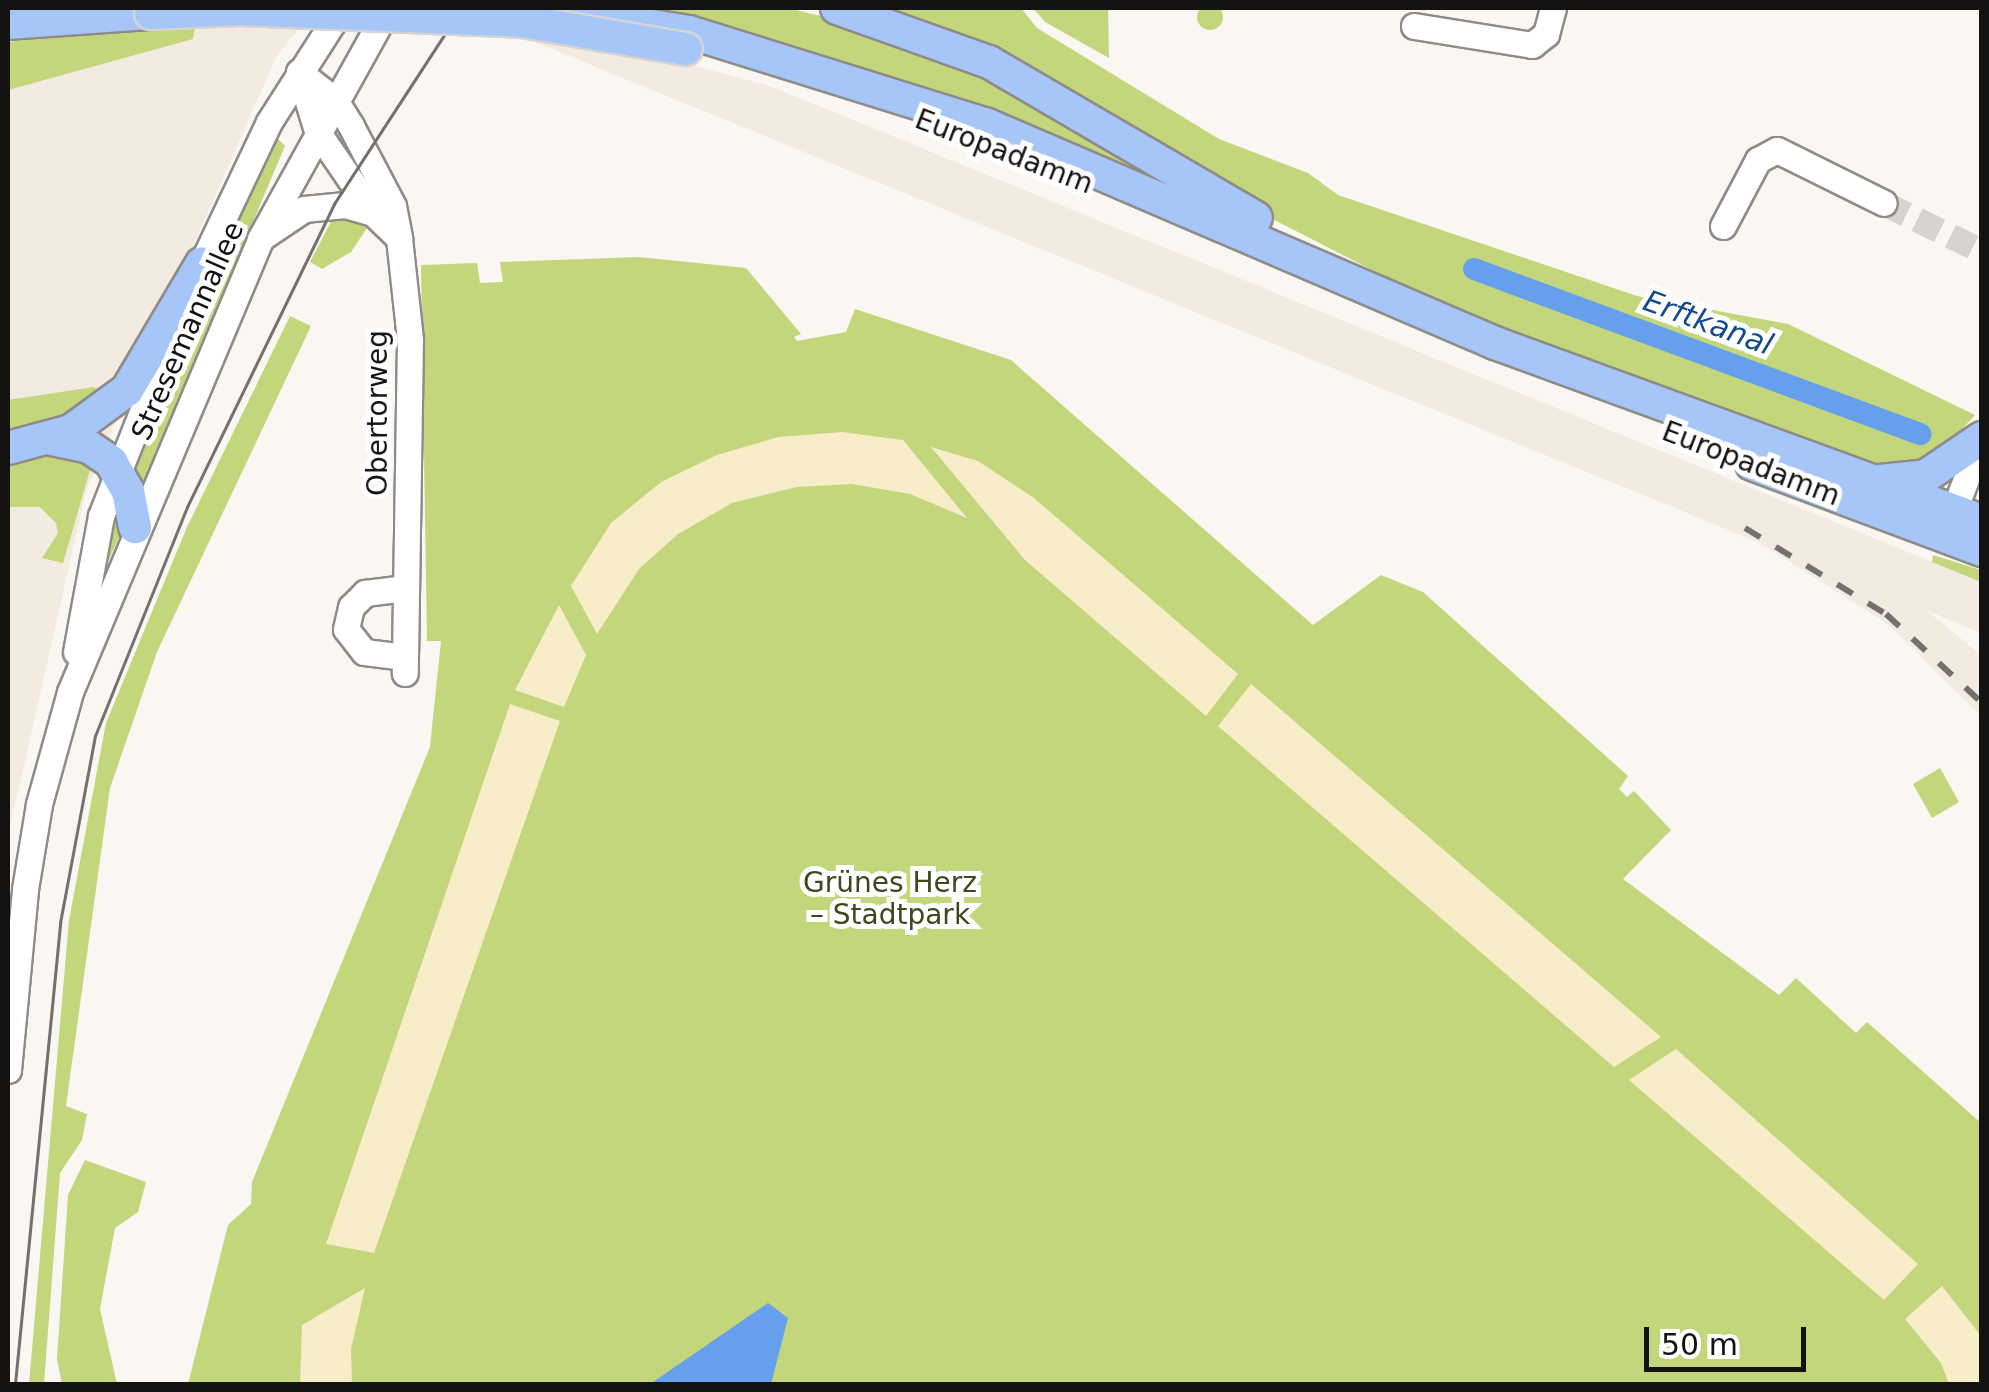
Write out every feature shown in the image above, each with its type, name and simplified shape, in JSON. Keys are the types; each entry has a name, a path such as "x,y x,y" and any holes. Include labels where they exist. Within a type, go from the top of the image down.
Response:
{"main road":[{"path":"8,10 30,8"},
{"name":"Europadamm","path":"8,23 240,8 522,21 688,40 975,139 1153,210 1489,362 1960,524"},
{"name":"Europadamm","path":"539,8 688,40 985,124 1495,343 1856,479 1960,524"},
{"path":"837,8 1004,70 1258,219 1495,343"},
{"path":"8,32 68,19"},
{"path":"8,448 52,439 127,390 202,262"},
{"path":"1856,479 1926,476 1981,438"},
{"path":"52,439 89,446 117,470 135,528"},
{"path":"1960,524 1982,550"}],"street":[{"name":"Stresemannallee","path":"8,1070 30,855 70,692 89,561 117,470 238,180 299,72 342,8"},
{"name":"Stresemannallee","path":"70,692 135,528 260,239 388,8"},
{"path":"1414,26 1532,45 1546,34 1553,8"},
{"name":"Obertorweg","path":"299,72 335,100 393,206 400,238 410,340 405,665 364,652 346,629 350,607 364,592 406,588"},
{"path":"299,72 317,132 372,213 400,238"},
{"path":"1722,226 1758,160 1777,150 1884,203"},
{"path":"260,239 318,205 372,213"},
{"path":"1960,524 1981,438"}],"shaded area":[{"path":"306,20 276,57 86,491 8,836 8,40"},
{"path":"503,29 625,47 770,86 1981,582 1981,633 1926,610 1981,655 1981,716 1888,624 1758,542"}],"green space":[{"path":"1210,4 1219,8 1223,17 1219,26 1210,30 1201,26 1197,17 1201,8"},
{"path":"612,8 787,8 850,23 942,53 1192,196"},
{"path":"880,8 1021,8 1037,28 1219,139 1308,173 1338,195 1637,296 1788,324 1975,415 1936,458 1896,472 1458,314 1247,206 1081,97 993,50","holes":["1476,263 1811,383 1923,430 1917,441 1472,277"]},
{"path":"1033,8 1108,8 1109,58 1045,22"},
{"path":"196,22 193,39 8,90 8,42"},
{"path":"273,134 285,146 140,489 128,467"},
{"path":"335,214 369,225 351,252 322,269 310,262"},
{"name":"Grünes Herz – Stadtpark","path":"639,257 746,268 801,334 794,337 797,341 846,332 855,309 1011,360 1313,625 1381,575 1423,592 1628,776 1619,789 1627,797 1634,791 1671,830 1623,879 1779,995 1796,978 1856,1033 1867,1022 1981,1123 1981,1384 188,1384 228,1225 251,1204 252,1182 430,747 441,641 427,641 421,265 477,263 480,283 503,282 500,262"},
{"path":"290,316 311,326 157,652 110,788 66,1106 87,1114 82,1140 60,1173 44,1384 29,1384 69,920 106,723 187,527"},
{"path":"94,387 104,394 76,414 8,438 8,400"},
{"path":"49,450 93,460 63,563 42,558 58,533 56,523 40,507 8,507 8,459"},
{"path":"117,499 119,537 101,578"},
{"path":"1933,555 1981,570 1981,582 1932,562"},
{"path":"1940,768 1959,802 1932,818 1913,784"},
{"path":"85,1160 146,1182 138,1212 115,1228 100,1309 117,1384 62,1384 57,1359 68,1195"}],"sand":[{"path":"842,432 903,440 967,518 910,494 852,484 797,487 732,503 678,534 639,569 597,634 571,586 611,523 661,482 717,455 778,437"},
{"path":"931,447 978,461 1034,498 1238,674 1206,716 1025,560"},
{"path":"559,605 586,655 564,707 515,690"},
{"path":"1251,684 1661,1037 1614,1067 1218,726"},
{"path":"510,704 560,721 374,1253 326,1244"},
{"path":"1676,1049 1918,1264 1884,1300 1629,1080"},
{"path":"1942,1286 1981,1336 1981,1384 1949,1384 1941,1363 1905,1319"},
{"path":"365,1288 351,1349 352,1384 300,1384 302,1325"}],"water":[{"path":"768,1303 788,1318 771,1384 650,1384"}],"waterway":[{"name":"Erftkanal","path":"1474,269 1920,434"}],"tunnel":[{"path":"1884,203 1982,251"}],"tram line":[{"path":"15,1384 60,923 95,736 187,507 334,204 462,8"}],"railway":[{"path":"1745,528 1886,614 1982,703"}]}
